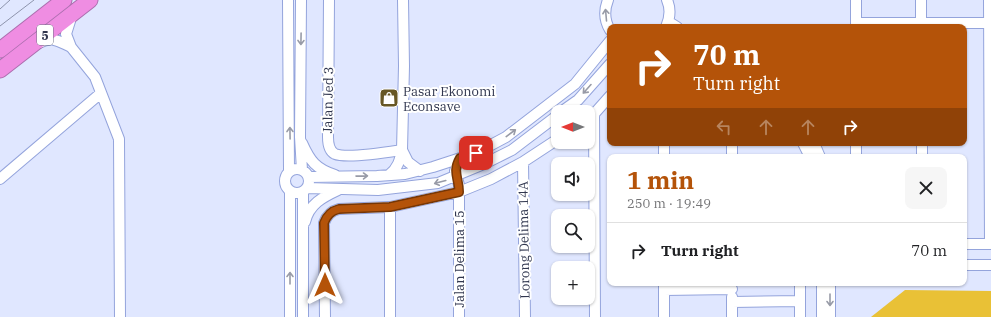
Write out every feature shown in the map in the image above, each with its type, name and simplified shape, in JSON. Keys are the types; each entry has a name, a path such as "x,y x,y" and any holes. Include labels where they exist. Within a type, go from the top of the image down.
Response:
{"highway":[{"name":"5","path":"0,50 64,0"},
{"name":"5","path":"0,70 86,3"}],"street":[{"path":"288,0 289,172"},
{"path":"301,0 300,137 302,170"},
{"name":"Jalan Jed 3","path":"330,0 328,137 331,151 342,155 379,154 402,150"},
{"path":"389,175 394,171 399,163 402,150 404,66 403,0"},
{"path":"608,0 605,15 608,24"},
{"path":"667,0 671,24"},
{"path":"856,0 856,24"},
{"path":"921,0 921,24"},
{"path":"967,244 990,244 989,0"},
{"path":"86,3 71,18 66,34 71,47 95,77 119,139 120,317"},
{"path":"956,24 990,23"},
{"path":"22,52 48,39 59,41 71,47"},
{"path":"309,178 405,174 420,171 476,153 506,137 574,84 607,44"},
{"path":"571,105 578,100 607,67"},
{"path":"0,179 101,93"},
{"path":"595,112 607,99"},
{"path":"290,192 298,193 305,190 342,189 378,190 438,183 484,164 512,150 551,120"},
{"path":"300,137 307,154 316,166 324,172 338,176"},
{"path":"325,317 324,223 332,211 339,209 390,207 459,192 491,179 523,162 551,144"},
{"path":"592,149 595,317"},
{"path":"402,150 408,162 420,171"},
{"path":"456,176 456,167 460,158"},
{"name":"Lorong Delima 14A","path":"523,162 525,317"},
{"path":"441,164 456,176"},
{"path":"303,232 298,213 285,182 286,176 293,169 302,170 309,178 309,183 305,190 303,232 303,317"},
{"name":"Jalan Delima 15","path":"456,176 459,185 459,317"},
{"path":"303,232 307,214 319,200 342,189"},
{"path":"290,192 290,317"},
{"path":"390,207 390,317"},
{"path":"967,265 991,265"},
{"path":"664,317 664,286 732,286 732,317"},
{"path":"800,286 800,317"},
{"path":"822,286 822,317"},
{"path":"830,286 830,317"},
{"path":"732,302 800,301"}],"shaded area":[{"path":"905,290 991,291 991,317 871,317"}],"tram line":[{"path":"0,9 10,0"},
{"path":"0,26 34,0"}],"place":[{"name":"Pasar Ekonomi Econsave","path":"389,98"}],"route":[{"path":"325,285 324,223 332,211 339,209 390,207 459,192 459,185 455,170 457,163 460,158 476,153"}]}
